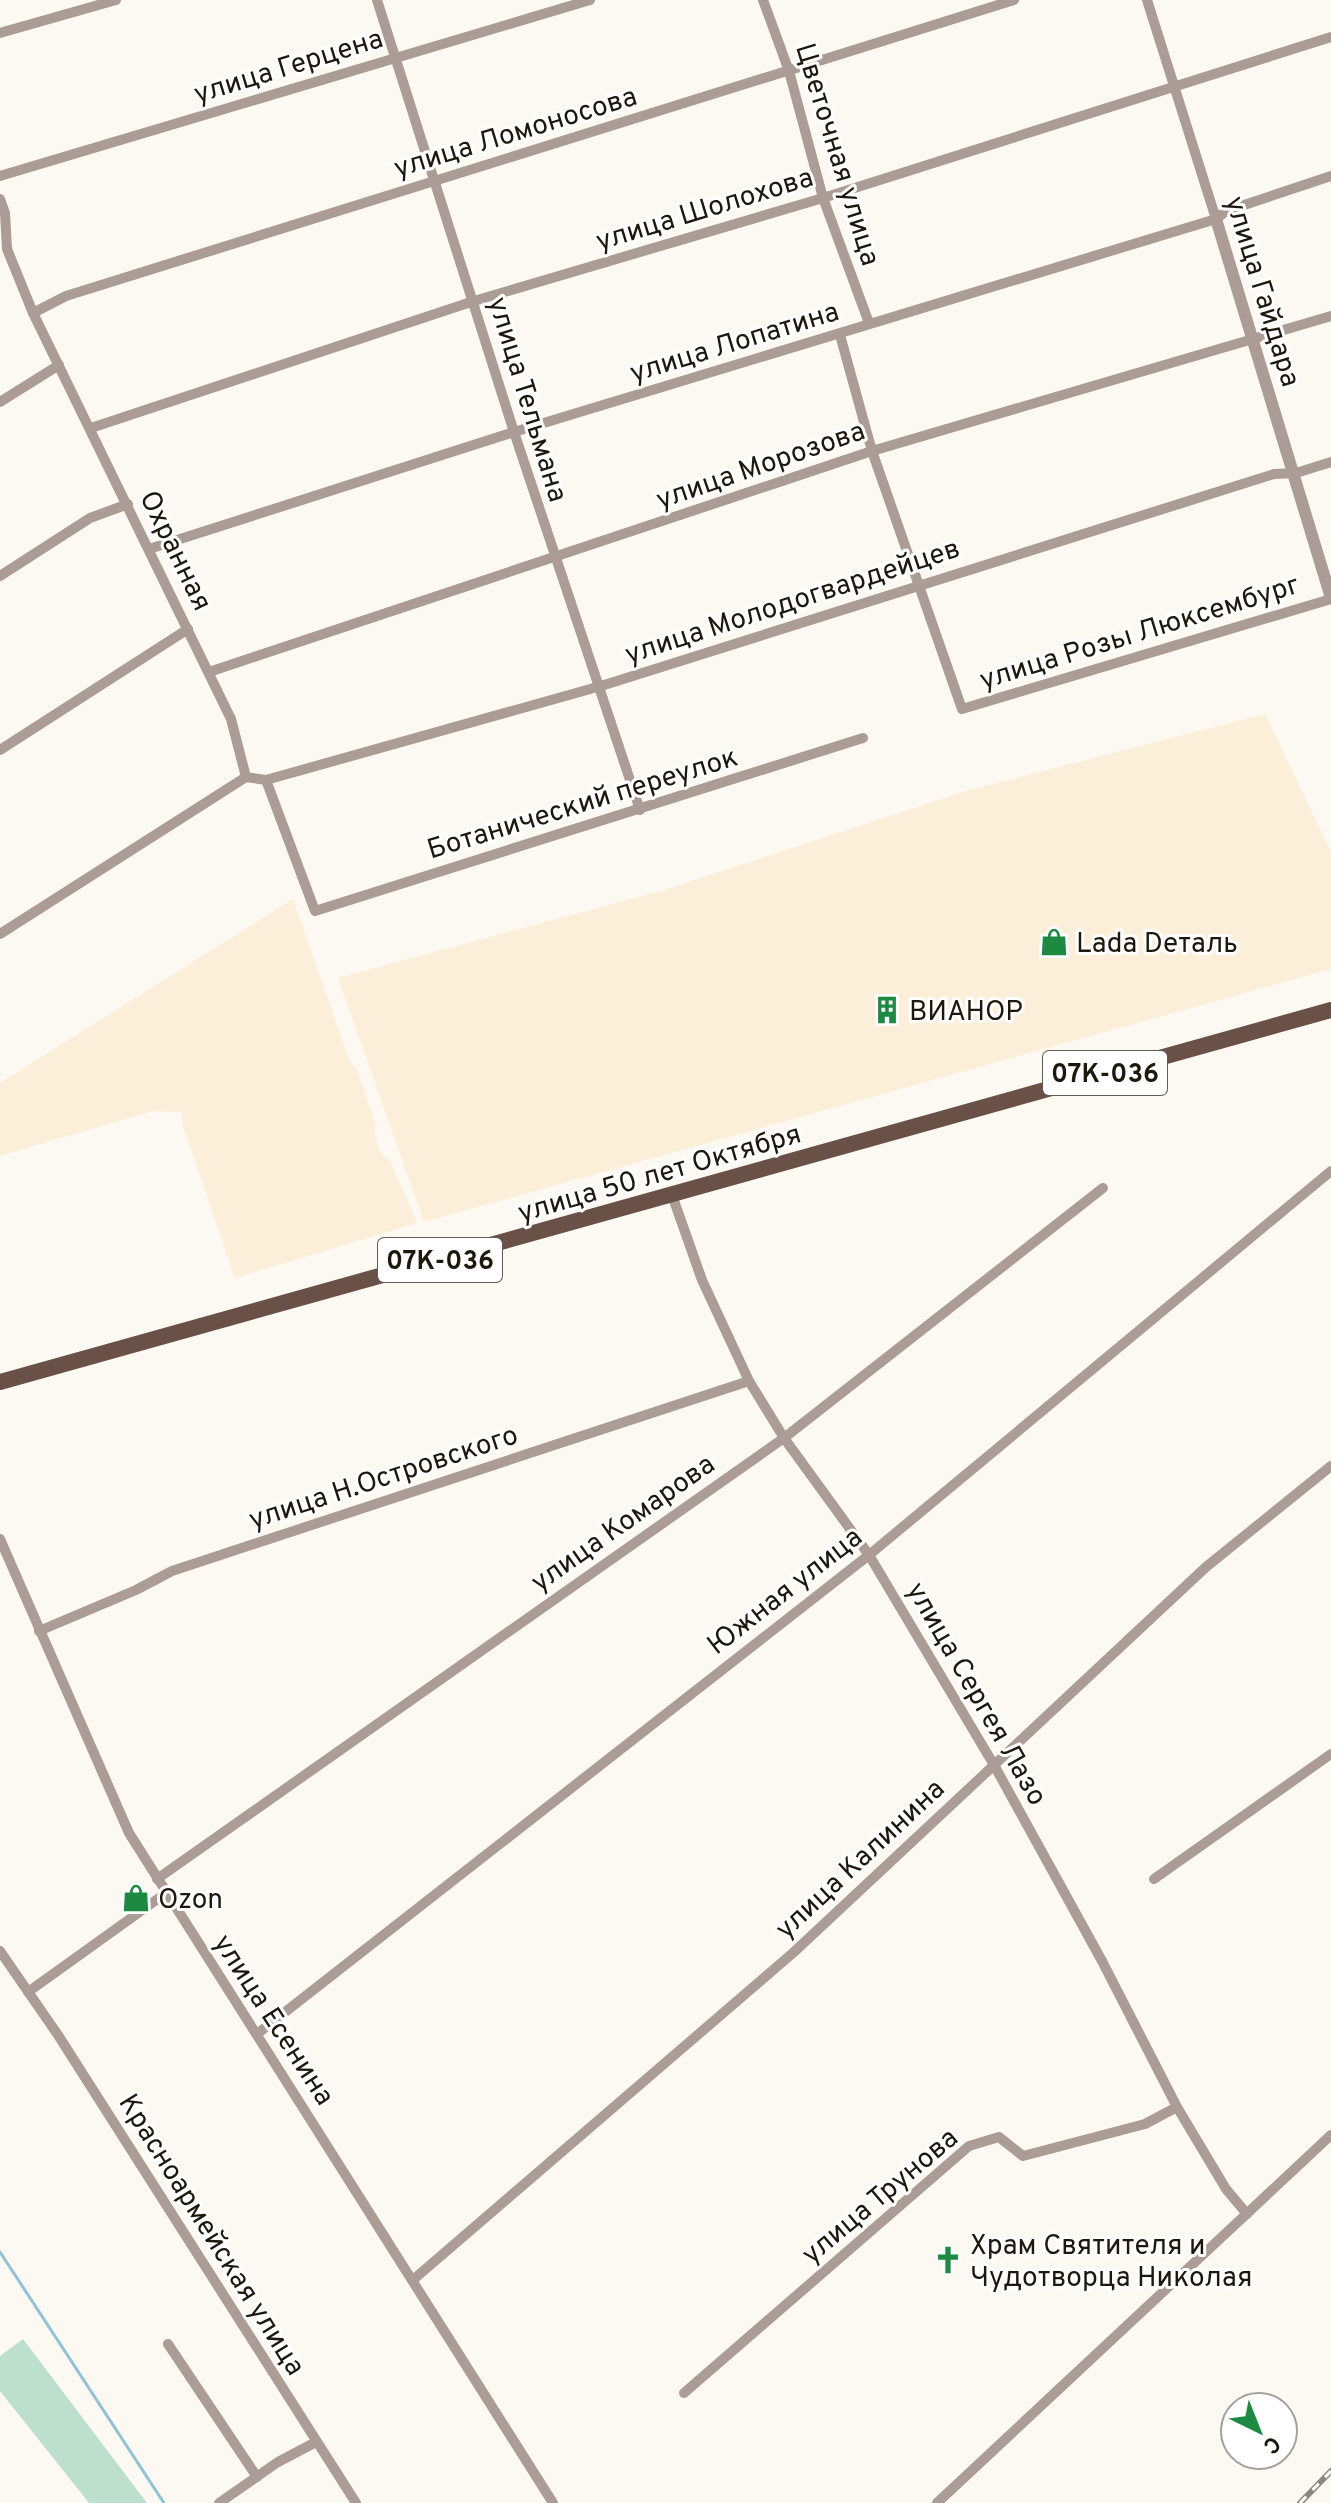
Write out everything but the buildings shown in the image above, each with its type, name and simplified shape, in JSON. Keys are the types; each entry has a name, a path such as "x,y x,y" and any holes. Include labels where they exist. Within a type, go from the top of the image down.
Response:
{"main road":[{"name":"улица 50 лет Октября","path":"0,1382 1331,1010"}],"street":[{"path":"0,33 116,0"},
{"name":"улица Тельмана","path":"377,0 555,559 601,686 640,810"},
{"name":"улица Герцена","path":"0,176 590,0"},
{"name":"Цветочная улица","path":"763,0 789,71 823,198 869,323"},
{"name":"улица Ломоносова","path":"33,313 66,296 1014,0"},
{"name":"улица Гайдара","path":"1147,0 1252,342 1296,473 1331,598"},
{"name":"улица Шолохова","path":"91,428 474,301 823,198 1331,37"},
{"name":"улица Лопатина","path":"149,549 514,432 1216,219 1226,211 1331,176"},
{"name":"Охранная","path":"0,199 5,213 3,250 231,719 246,777"},
{"name":"улица Морозова","path":"209,672 872,451 1252,342 1331,316"},
{"path":"840,335 872,451 917,586"},
{"path":"0,402 59,365"},
{"name":"улица Молодогвардейцев","path":"266,780 601,686 1274,474 1296,473 1331,462"},
{"path":"0,576 90,518 128,504"},
{"name":"улица Розы Люксембург","path":"917,586 962,709 1331,598"},
{"path":"0,750 188,629"},
{"name":"Ботанический переулок","path":"266,780 315,911 863,738"},
{"path":"0,934 246,777 266,780"},
{"name":"Южная улица","path":"257,2034 869,1555 1331,1171"},
{"name":"улица Комарова","path":"157,1879 784,1438 1103,1188"},
{"name":"улица Сергея Лазо","path":"672,1195 702,1280 749,1381 784,1438 869,1555 994,1765 1102,1961 1177,2107 1226,2189 1247,2214"},
{"name":"улица Н.Островского","path":"39,1631 136,1590 172,1571 749,1381"},
{"name":"улица Калинина","path":"414,2279 794,1952 1206,1567 1331,1466"},
{"name":"улица Есенина","path":"0,1539 129,1833 553,2503"},
{"path":"1154,1879 1331,1754"},
{"path":"28,1992 166,1893"},
{"name":"Красноармейская улица","path":"0,1951 356,2503"},
{"name":"улица Трунова","path":"684,2393 969,2146 999,2137 1023,2156 1145,2124 1177,2107"},
{"path":"937,2503 1331,2135"},
{"path":"168,2344 257,2477"},
{"path":"219,2503 316,2442"}],"shaded area":[{"path":"1265,714 1331,852 1331,969 424,1222 338,978 664,890 969,790"},
{"path":"293,899 350,1062 357,1069 376,1126 374,1134 381,1154 390,1160 417,1223 235,1278 182,1123 182,1112 153,1111 0,1156 0,1083"}],"green space":[{"path":"23,2339 147,2503 89,2503 0,2391 0,2356"}],"waterway":[{"path":"0,2252 164,2503"}],"railway":[{"path":"1300,2503 1331,2471"}],"place":[{"name":"Lada Dеталь","path":"1054,942"},
{"name":"ВИАНОР","path":"887,1010"},
{"name":"Ozon","path":"136,1898"},
{"name":"Храм Святителя и Чудотворца Николая","path":"948,2260"}]}
